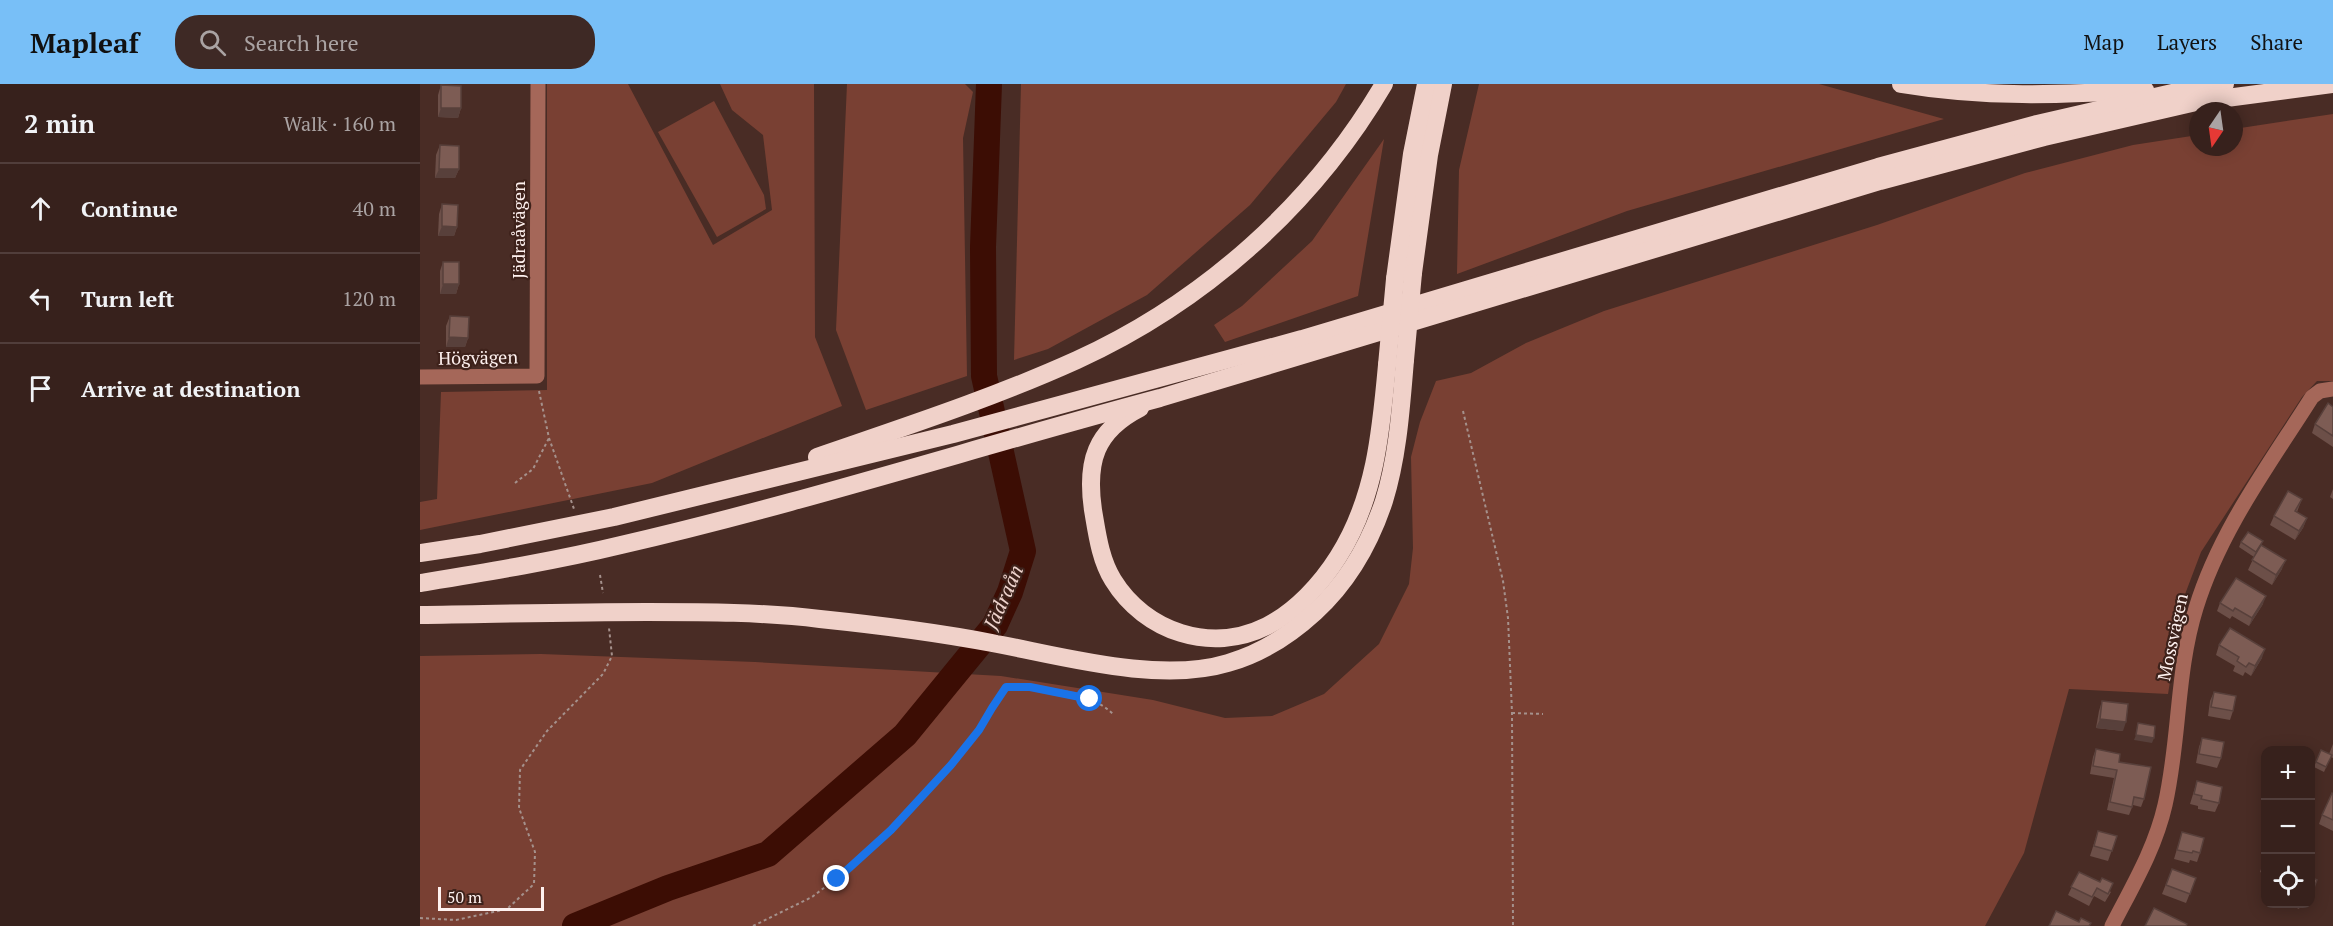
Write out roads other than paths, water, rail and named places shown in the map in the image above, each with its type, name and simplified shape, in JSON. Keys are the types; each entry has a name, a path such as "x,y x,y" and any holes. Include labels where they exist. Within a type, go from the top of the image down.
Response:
{"highway":[{"path":"699,497 954,410 1041,375 1115,341 1152,320 1191,295 1238,258 1280,220 1316,180 1384,84"},
{"path":"1160,398 1128,414 1107,431 1098,445 1093,460 1091,499 1102,555 1112,578 1126,598 1161,627 1179,633 1202,638 1226,638 1267,626 1291,610 1316,586 1338,557 1355,527 1373,471 1382,429 1395,279 1412,154 1426,84"},
{"path":"420,615 631,612 809,617 954,636 1132,668 1164,670 1228,664 1276,642 1303,623 1328,600 1354,565 1371,535 1384,499 1393,464 1427,165 1443,84"},
{"path":"1901,84 1954,92 2006,95 2194,88 2224,84"},
{"path":"420,583 620,546 855,484 1160,398 1880,181 2043,137 2196,102 2333,84"},
{"path":"420,553 543,532 699,497 1046,410 1302,339 1878,167 2037,124 2194,88"}],"street":[{"name":"Jädraåvägen","path":"537,376 538,84"},
{"name":"Högvägen","path":"420,377 537,376"},
{"name":"Mossvägen","path":"2112,926 2143,868 2164,807 2172,769 2187,642 2195,609 2216,554 2229,526 2312,397 2320,391 2333,389"}],"waterway":[{"name":"Jädraån","path":"575,926 668,888 768,854 905,735 995,625 1010,592 1023,551 984,376 983,247 989,84"}]}
